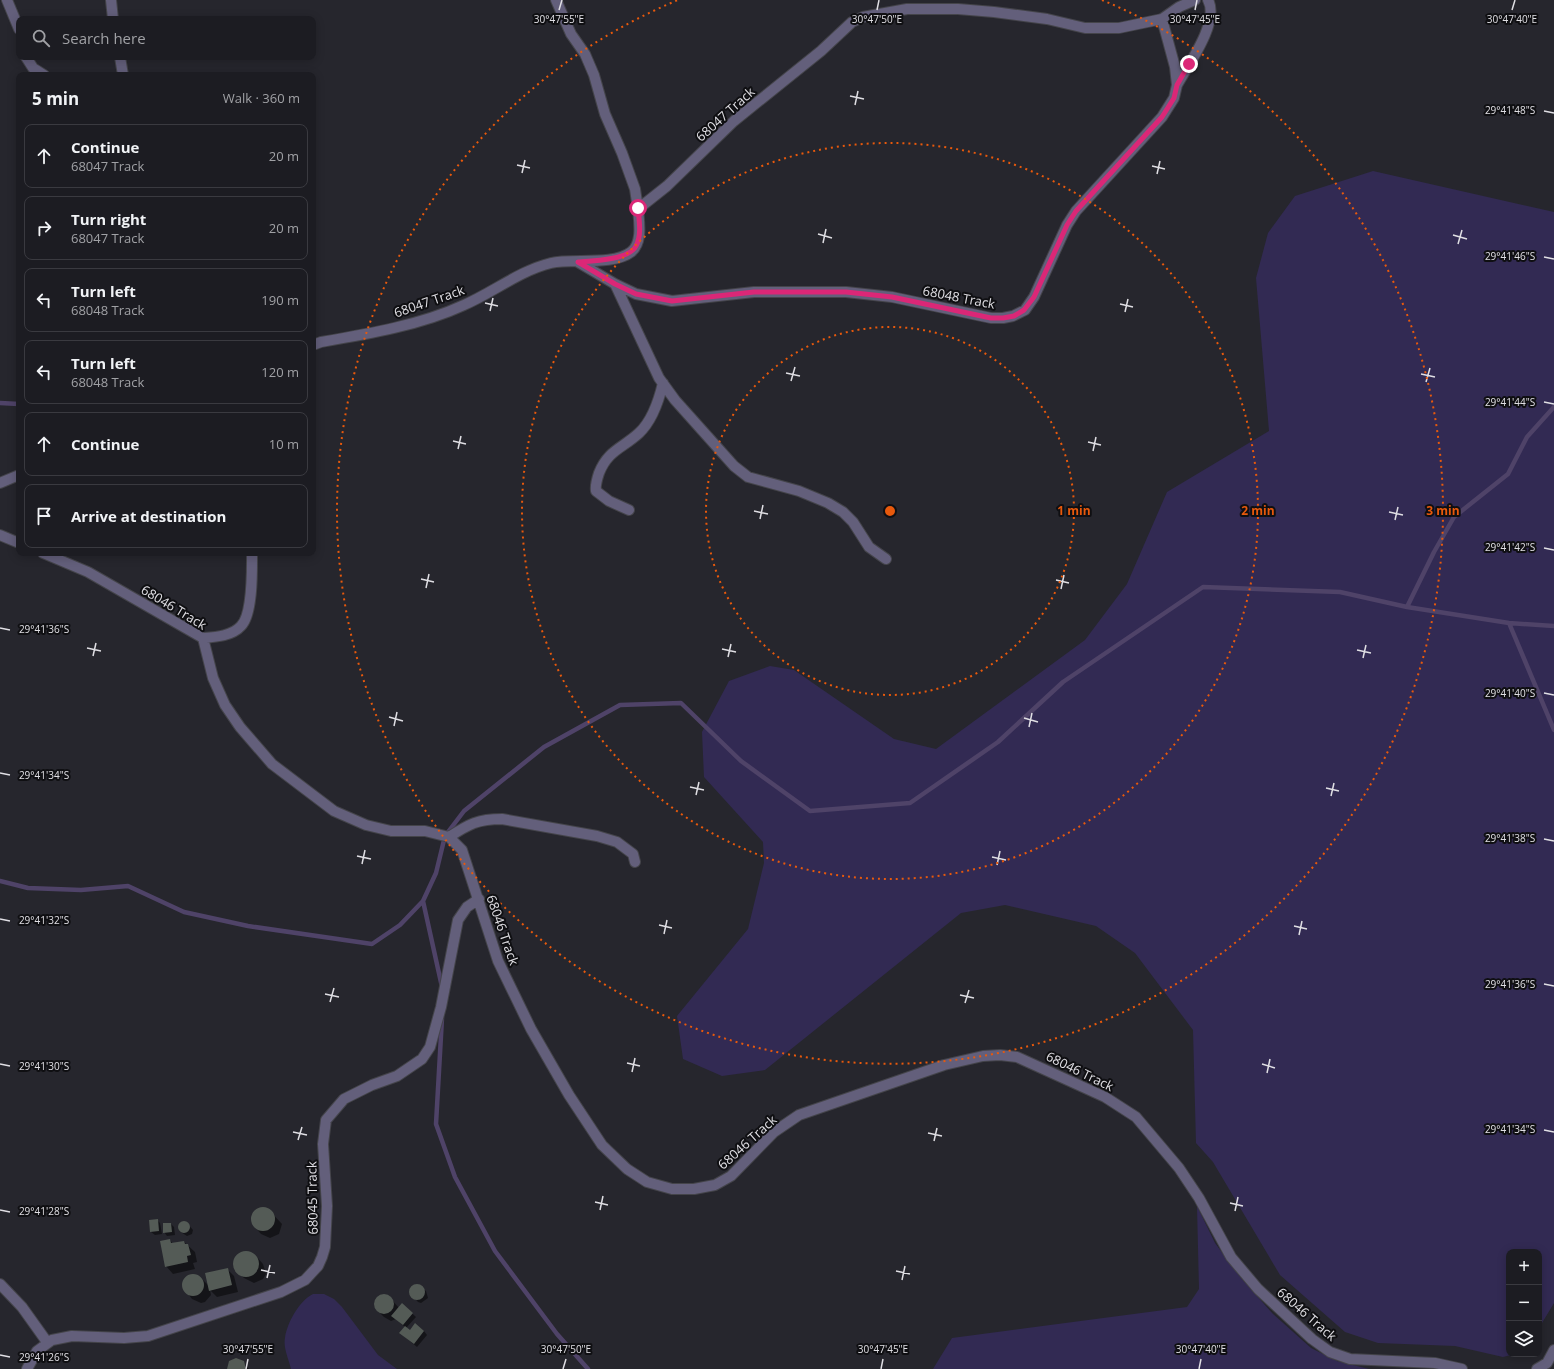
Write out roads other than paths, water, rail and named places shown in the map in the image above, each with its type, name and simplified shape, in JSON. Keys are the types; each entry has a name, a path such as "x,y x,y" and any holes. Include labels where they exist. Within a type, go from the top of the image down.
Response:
{"street":[{"path":"7,0 16,22"},
{"path":"110,0 113,16"},
{"path":"556,0 571,34 585,54 594,75 605,114 622,153 635,189 638,208"},
{"path":"1177,85 1209,26 1211,5 1208,0"},
{"name":"68047 Track","path":"316,344 389,329 436,315 464,305 539,266 563,261 578,262 612,258 631,252 636,246 638,238 638,208 668,186 734,121 821,51 852,22 863,16 907,8 958,9 1047,19 1085,28 1102,29 1136,26 1162,19 1192,1"},
{"name":"68048 Track","path":"578,262 615,284 636,294 672,301 754,292 846,292 892,297 991,318 1014,316 1024,310 1034,297 1067,225 1076,211 1162,117 1174,98 1177,85 1170,43 1162,19"},
{"path":"28,60 33,68 39,72"},
{"path":"120,60 122,72"},
{"path":"615,284 663,383 675,400 734,466 748,477 799,491 828,503 843,512 853,522 869,547 886,559"},
{"path":"629,510 600,495 596,491 596,484 606,459 619,447 640,432 645,426 658,401 663,383"},
{"path":"0,484 16,476"},
{"path":"0,535 16,542"},
{"name":"68046 Track","path":"50,556 95,576 203,638 213,678 225,705 240,727 278,768 334,811 366,825 391,831 425,831 449,837 462,850 498,962 531,1029 569,1095 602,1145 627,1169 647,1182 672,1189 694,1189 715,1185 731,1176 774,1132 799,1116 944,1065 982,1056 1000,1055 1017,1057 1105,1097 1136,1117 1179,1168 1200,1198 1231,1257 1258,1289 1312,1339 1330,1352 1350,1359 1435,1363 1462,1369"},
{"path":"203,638 232,633 241,627 245,621 248,613 252,577 252,556"},
{"path":"449,837 474,822 486,819 502,819 597,836 617,842 633,854 635,862"},
{"name":"68045 Track","path":"47,1342 62,1337 124,1338 148,1336 281,1292 298,1284 312,1274 320,1261 325,1247 327,1206 323,1144 326,1120 344,1099 372,1084 397,1076 422,1059 430,1047 441,1007 458,920 467,907 479,899"},
{"path":"0,1284 22,1307 47,1342 37,1351 27,1369"},
{"path":"1537,1369 1547,1363 1554,1350"}],"waterway":[{"path":"0,403 16,404"},
{"path":"1407,607 1434,552 1454,517 1508,474 1527,437 1554,407"},
{"path":"0,881 28,888 81,890 128,886 184,912 248,926 372,944 400,925 423,901 436,873 445,836 464,811 544,747 620,705 681,703 741,761 810,811 910,803 998,742 1063,682 1203,587 1340,592 1407,607 1509,623 1554,626"},
{"path":"1509,623 1554,730"},
{"path":"423,901 442,987"},
{"path":"442,1018 436,1124 455,1177 495,1251 557,1334 588,1369"}]}
